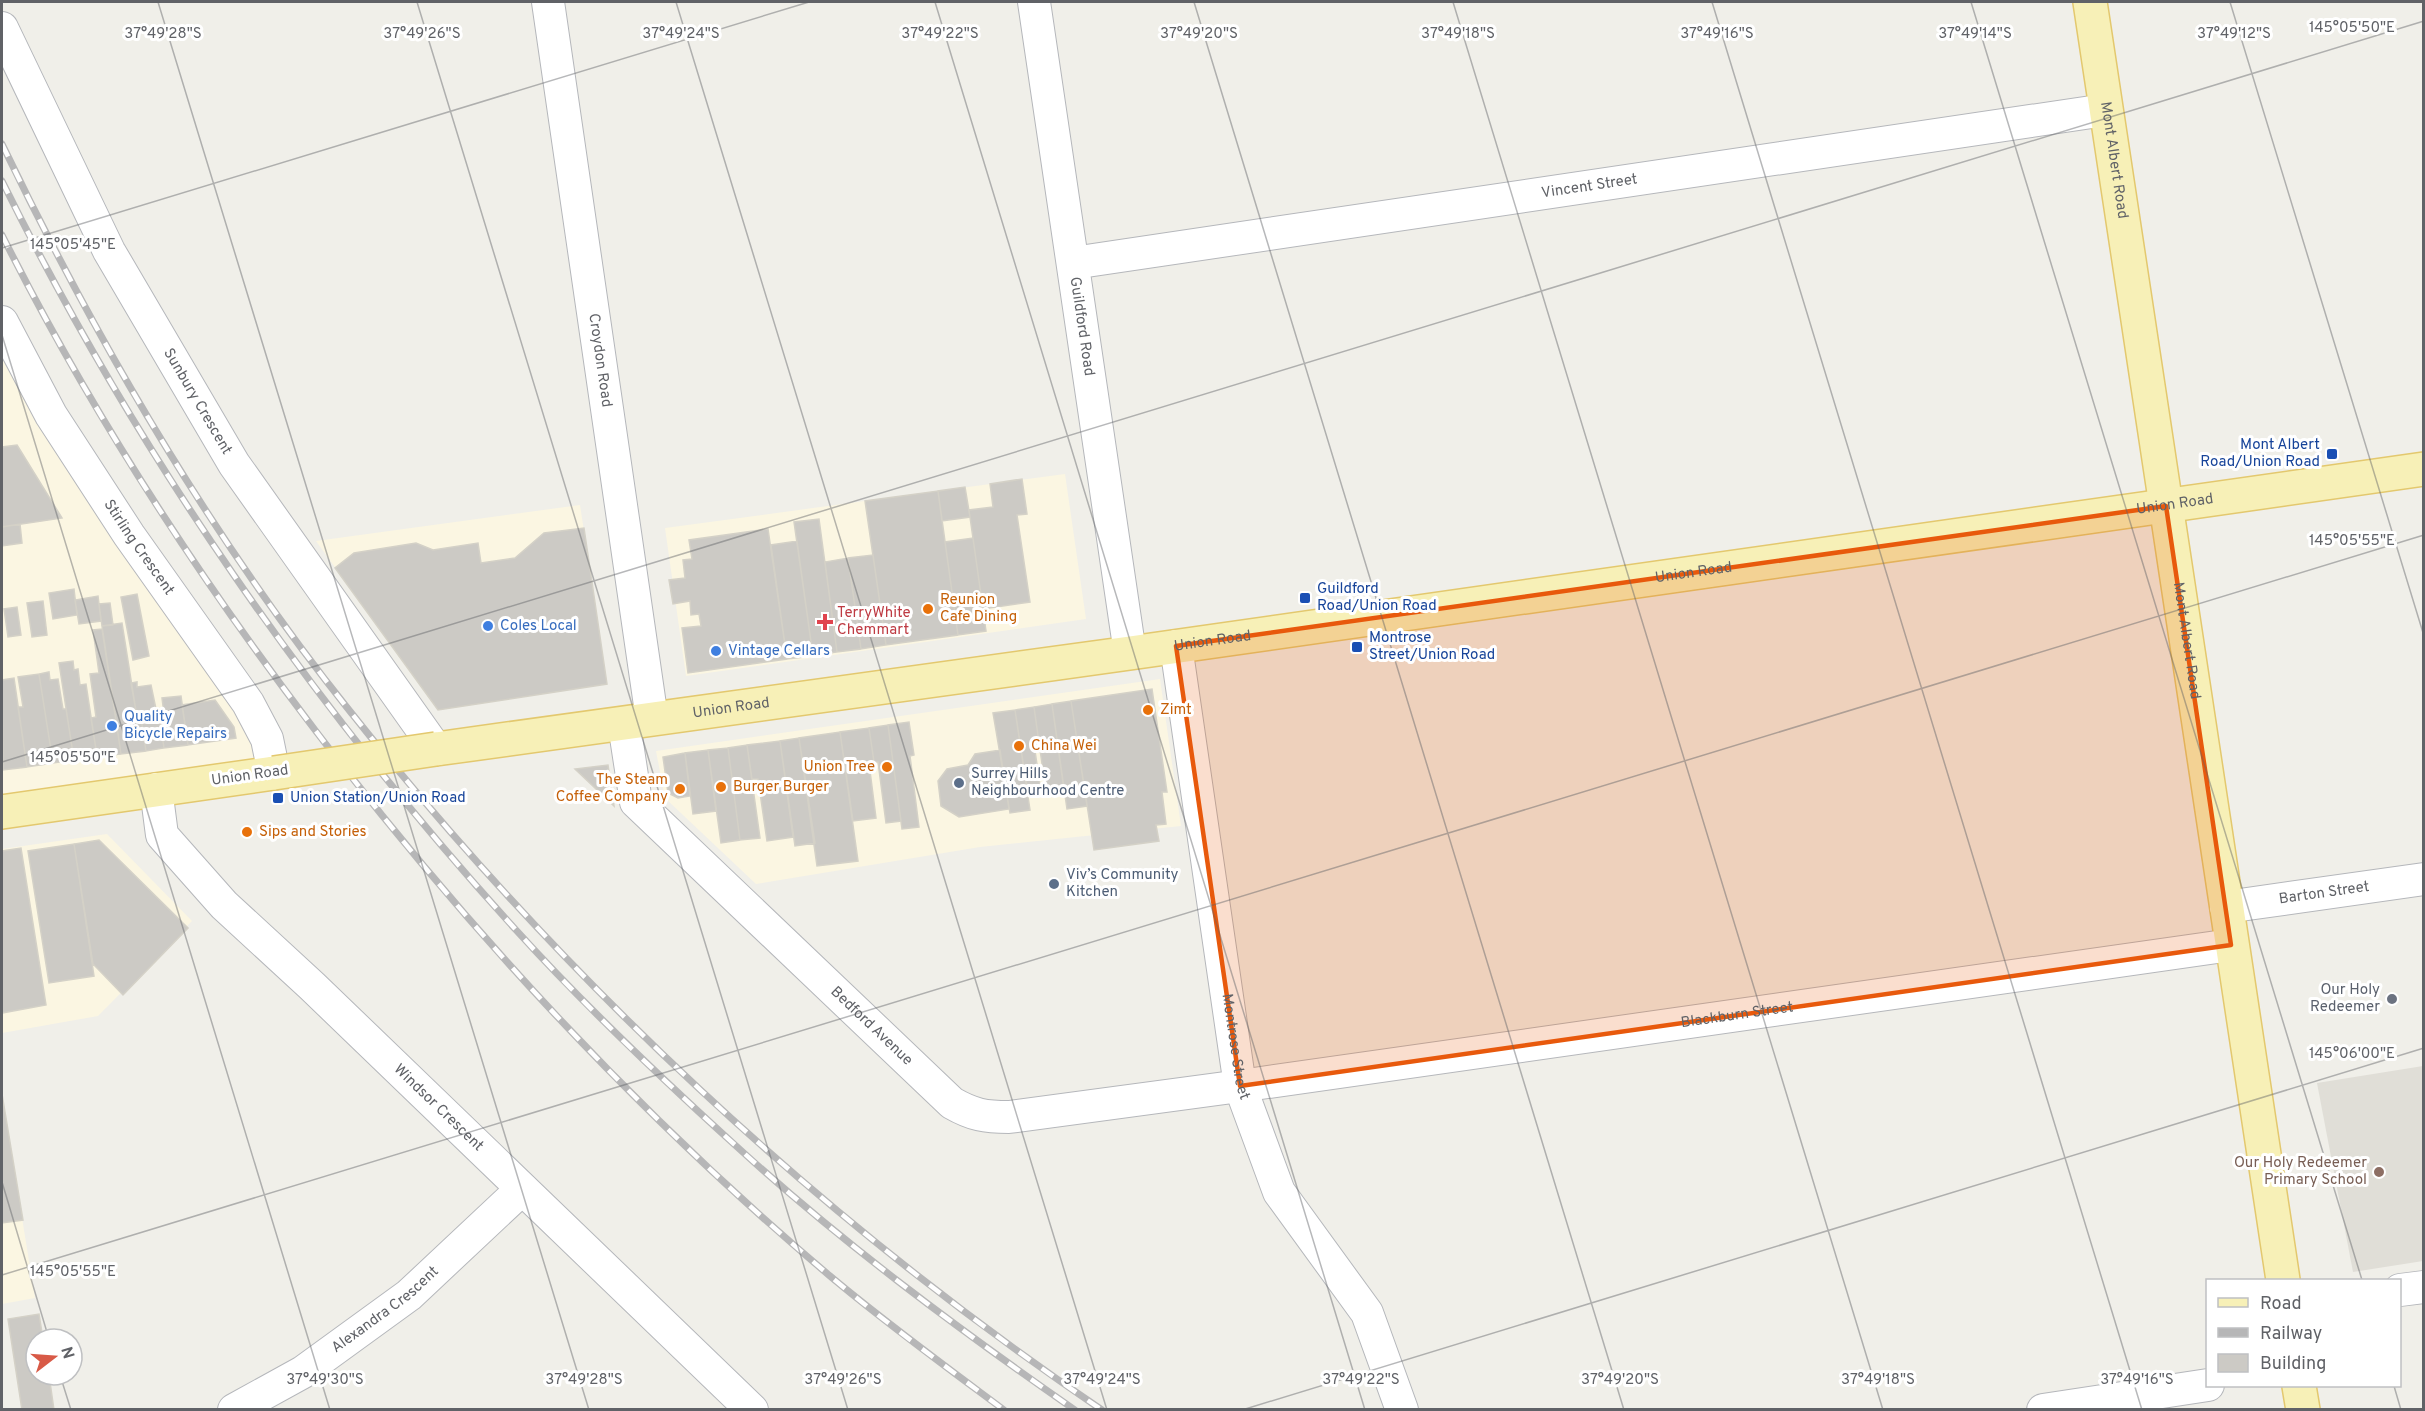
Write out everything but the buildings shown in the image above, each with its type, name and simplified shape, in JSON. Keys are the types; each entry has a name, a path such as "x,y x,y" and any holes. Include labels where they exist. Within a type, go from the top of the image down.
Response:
{"main road":[{"name":"Mont Albert Road","path":"2090,2 2283,1279"},
{"name":"Union Road","path":"2,812 2424,469"},
{"path":"2299,1387 2302,1410"}],"street":[{"name":"Croydon Road","path":"548,2 638,722"},
{"name":"Guildford Road","path":"1034,2 1130,653"},
{"name":"Sunbury Crescent","path":"2,28 109,251 234,464 436,749"},
{"name":"Vincent Street","path":"1073,263 2105,110"},
{"name":"Stirling Crescent","path":"2,322 51,415 129,536 248,703 267,739 274,773"},
{"name":"Montrose Street","path":"1176,646 1240,1086 1278,1192 1367,1313 1402,1410"},
{"name":"Bedford Avenue","path":"638,722 636,802 952,1103 972,1114 1009,1117 1240,1086"},
{"name":"Windsor Crescent","path":"156,789 162,835 224,905 312,986 522,1190 606,1267 752,1410"},
{"name":"Barton Street","path":"2226,907 2424,879"},
{"name":"Blackburn Street","path":"1240,1086 2231,945"},
{"name":"Alexandra Crescent","path":"234,1410 303,1372 409,1295 522,1190"},
{"path":"2401,1290 2424,1287"},
{"path":"2043,1410 2206,1385"}],"highlighted area":[{"path":"2166,506 2231,945 1240,1086 1176,646"}],"shaded area":[{"path":"2,322 274,773 2,811"},
{"path":"1065,474 1086,619 686,676 665,528"},
{"name":"Coles Local","path":"580,505 607,684 438,710 316,541"},
{"path":"1160,679 1181,826 980,847 756,884 665,798 656,751"},
{"path":"107,834 192,921 98,1016 2,1033 2,849"},
{"name":"Our Holy Redeemer Primary School","path":"2423,1066 2423,1261 2353,1272 2317,1083"},
{"path":"2,1094 35,1298 2,1304"}],"railway":[{"path":"2,144 77,292 117,364 204,507 298,644 431,809 606,999 795,1175 894,1257 997,1336 1102,1410"},
{"path":"2,181 54,282 110,381 233,574 368,757 441,845 516,930 596,1013 775,1181 900,1283 1075,1410"},
{"path":"2,235 71,365 108,428 228,612 315,730 433,876 558,1017 690,1150 830,1276 1004,1410"}],"place":[{"name":"Mont Albert Road/Union Road","path":"2332,454"},
{"name":"Guildford Road/Union Road","path":"1305,598"},
{"name":"Reunion Cafe Dining","path":"928,609"},
{"name":"TerryWhite Chemmart","path":"825,622"},
{"name":"Coles Local","path":"488,626"},
{"name":"Montrose Street/Union Road","path":"1357,647"},
{"name":"Vintage Cellars","path":"716,651"},
{"name":"Zimt","path":"1148,710"},
{"name":"Quality Bicycle Repairs","path":"112,726"},
{"name":"China Wei","path":"1019,746"},
{"name":"Union Tree","path":"887,767"},
{"name":"Surrey Hills Neighbourhood Centre","path":"959,783"},
{"name":"Burger Burger","path":"721,787"},
{"name":"The Steam Coffee Company","path":"680,789"},
{"name":"Union Station/Union Road","path":"278,798"},
{"name":"Sips and Stories","path":"247,832"},
{"name":"Viv’s Community Kitchen","path":"1054,884"},
{"name":"Our Holy Redeemer","path":"2392,999"},
{"name":"Our Holy Redeemer Primary School","path":"2379,1172"}]}
